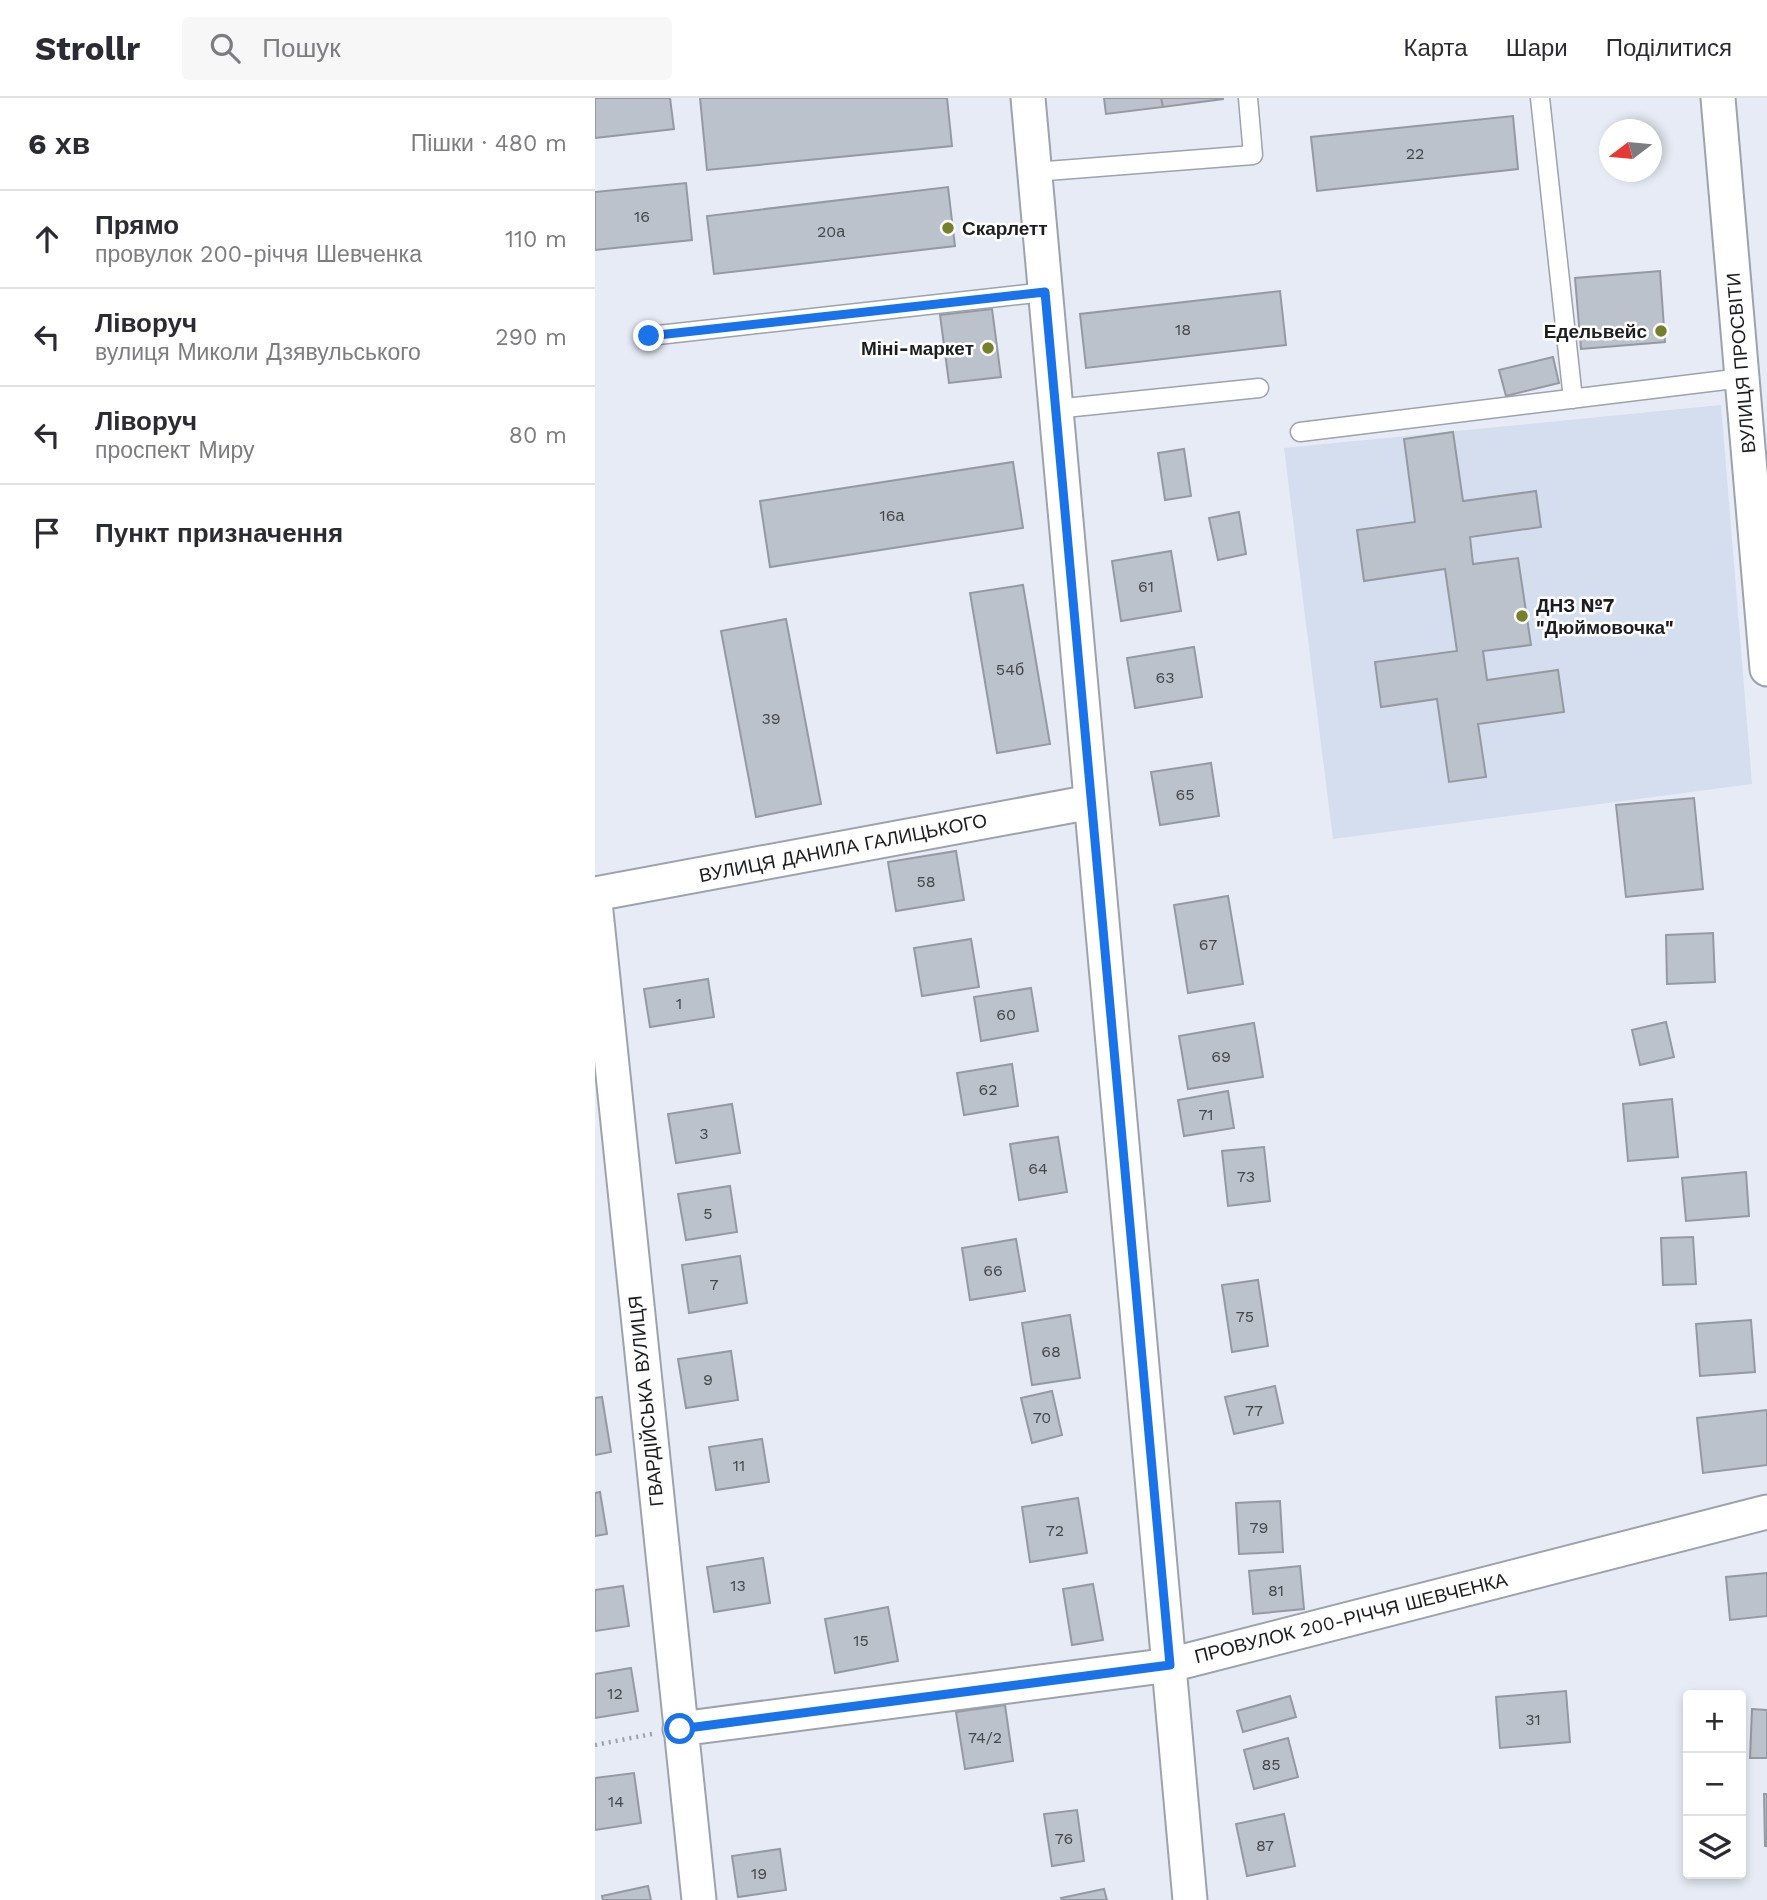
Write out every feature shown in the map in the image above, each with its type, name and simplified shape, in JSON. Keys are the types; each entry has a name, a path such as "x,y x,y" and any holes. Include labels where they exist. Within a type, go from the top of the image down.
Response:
{"street":[{"path":"1028,98 1190,1900"},
{"name":"ВУЛИЦЯ ПРОСВІТИ","path":"1718,98 1767,669"},
{"name":"ВУЛИЦЯ ДАНИЛА ГАЛИЦЬКОГО","path":"595,894 1091,802"},
{"name":"ГВАРДІЙСЬКА ВУЛИЦЯ","path":"595,902 699,1900"},
{"name":"ПРОВУЛОК 200-РІЧЧЯ ШЕВЧЕНКА","path":"680,1729 1170,1665 1767,1512"}],"lane":[{"path":"1034,172 1253,155 1248,98"},
{"path":"1540,98 1573,399"},
{"path":"649,336 1045,292"},
{"path":"1300,432 1742,378"},
{"path":"1055,409 1259,388"}],"path":[{"path":"595,1745 680,1729"}],"shaded area":[{"name":"ДНЗ №7 \"Дюймовочка\"","path":"1721,405 1752,784 1333,839 1284,448"}],"building":[{"path":"595,98 670,98 674,129 595,138"},
{"path":"700,98 947,98 952,146 707,170"},
{"path":"1104,98 1161,98 1163,107 1106,114"},
{"path":"1161,98 1223,98 1223,99 1163,107"},
{"path":"1513,116 1518,169 1317,191 1311,137"},
{"path":"686,183 692,240 595,250 595,192"},
{"path":"948,187 955,246 714,274 707,216"},
{"path":"1660,271 1665,342 1581,349 1575,278"},
{"path":"1280,291 1286,345 1086,368 1080,314"},
{"path":"992,309 1001,377 949,383 940,315"},
{"path":"1553,357 1559,383 1506,396 1499,370"},
{"path":"1453,432 1463,501 1536,491 1541,527 1470,537 1473,564 1518,558 1531,645 1483,651 1487,680 1558,670 1564,712 1478,724 1486,777 1449,782 1437,699 1381,707 1375,662 1457,651 1445,569 1364,581 1357,530 1415,522 1404,439"},
{"path":"1184,449 1191,496 1165,500 1158,453"},
{"path":"1013,462 1023,528 770,567 760,501"},
{"path":"1239,512 1246,554 1218,560 1209,518"},
{"path":"1171,551 1181,611 1121,621 1112,561"},
{"path":"1023,585 1050,744 997,753 970,593"},
{"path":"786,619 821,804 756,817 721,631"},
{"path":"1194,647 1202,697 1135,708 1127,658"},
{"path":"1211,763 1219,816 1160,825 1151,772"},
{"path":"1694,798 1703,889 1626,897 1616,805"},
{"path":"956,851 964,900 896,911 888,862"},
{"path":"1228,896 1243,984 1188,993 1174,905"},
{"path":"1713,933 1715,982 1667,984 1666,935"},
{"path":"971,939 979,987 922,996 914,948"},
{"path":"708,979 714,1017 650,1027 644,989"},
{"path":"1031,988 1038,1031 981,1041 974,997"},
{"path":"1666,1022 1674,1057 1640,1065 1632,1030"},
{"path":"1254,1023 1263,1077 1188,1089 1179,1036"},
{"path":"1012,1064 1018,1106 964,1115 957,1073"},
{"path":"1228,1091 1234,1128 1184,1136 1178,1100"},
{"path":"1672,1099 1678,1157 1628,1161 1623,1104"},
{"path":"732,1104 740,1153 676,1163 668,1114"},
{"path":"1058,1137 1067,1192 1019,1200 1010,1144"},
{"path":"1264,1147 1270,1201 1228,1206 1222,1151"},
{"path":"1746,1172 1749,1216 1686,1221 1682,1178"},
{"path":"730,1186 737,1232 686,1240 678,1194"},
{"path":"1693,1237 1696,1284 1663,1285 1661,1238"},
{"path":"1016,1239 1025,1291 970,1300 962,1248"},
{"path":"740,1256 747,1303 689,1313 682,1265"},
{"path":"1258,1280 1268,1346 1232,1352 1222,1285"},
{"path":"1070,1315 1080,1378 1032,1385 1022,1323"},
{"path":"1751,1320 1755,1372 1700,1376 1696,1324"},
{"path":"731,1351 738,1400 686,1408 678,1359"},
{"path":"1275,1386 1283,1423 1234,1434 1225,1397"},
{"path":"1052,1391 1062,1435 1032,1443 1021,1398"},
{"path":"602,1397 611,1452 595,1455 595,1398"},
{"path":"1767,1410 1767,1465 1703,1473 1697,1418"},
{"path":"762,1439 769,1482 716,1490 709,1447"},
{"path":"600,1492 607,1534 595,1536 595,1493"},
{"path":"1078,1498 1087,1553 1030,1562 1022,1507"},
{"path":"1280,1501 1283,1552 1239,1554 1236,1503"},
{"path":"763,1558 770,1603 714,1612 707,1567"},
{"path":"1300,1566 1304,1609 1253,1614 1249,1571"},
{"path":"1767,1573 1767,1616 1730,1620 1726,1577"},
{"path":"1093,1584 1103,1640 1072,1645 1063,1589"},
{"path":"623,1586 629,1626 595,1631 595,1590"},
{"path":"888,1607 898,1661 835,1673 825,1619"},
{"path":"631,1668 638,1711 595,1718 595,1674"},
{"path":"1566,1691 1570,1742 1500,1748 1496,1697"},
{"path":"1290,1696 1296,1717 1243,1732 1237,1711"},
{"path":"1005,1705 1013,1761 965,1769 956,1712"},
{"path":"1752,1709 1767,1710 1767,1758 1750,1758"},
{"path":"1288,1738 1298,1777 1254,1789 1244,1750"},
{"path":"634,1773 641,1823 595,1830 595,1778"},
{"path":"1764,1794 1767,1794 1767,1846 1765,1846"},
{"path":"1077,1810 1084,1861 1052,1866 1044,1814"},
{"path":"1284,1814 1295,1866 1247,1876 1236,1824"},
{"path":"780,1849 786,1890 738,1897 732,1856"},
{"path":"648,1886 651,1900 603,1900 602,1896"},
{"path":"1104,1889 1107,1900 1061,1898"}],"place":[{"name":"Скарлетт","path":"948,228"},
{"name":"Едельвейс","path":"1661,331"},
{"name":"Міні-маркет","path":"988,348"},
{"name":"ДНЗ №7 \"Дюймовочка\"","path":"1522,616"}],"route":[{"path":"649,336 1045,292 1170,1665 680,1729"}]}
